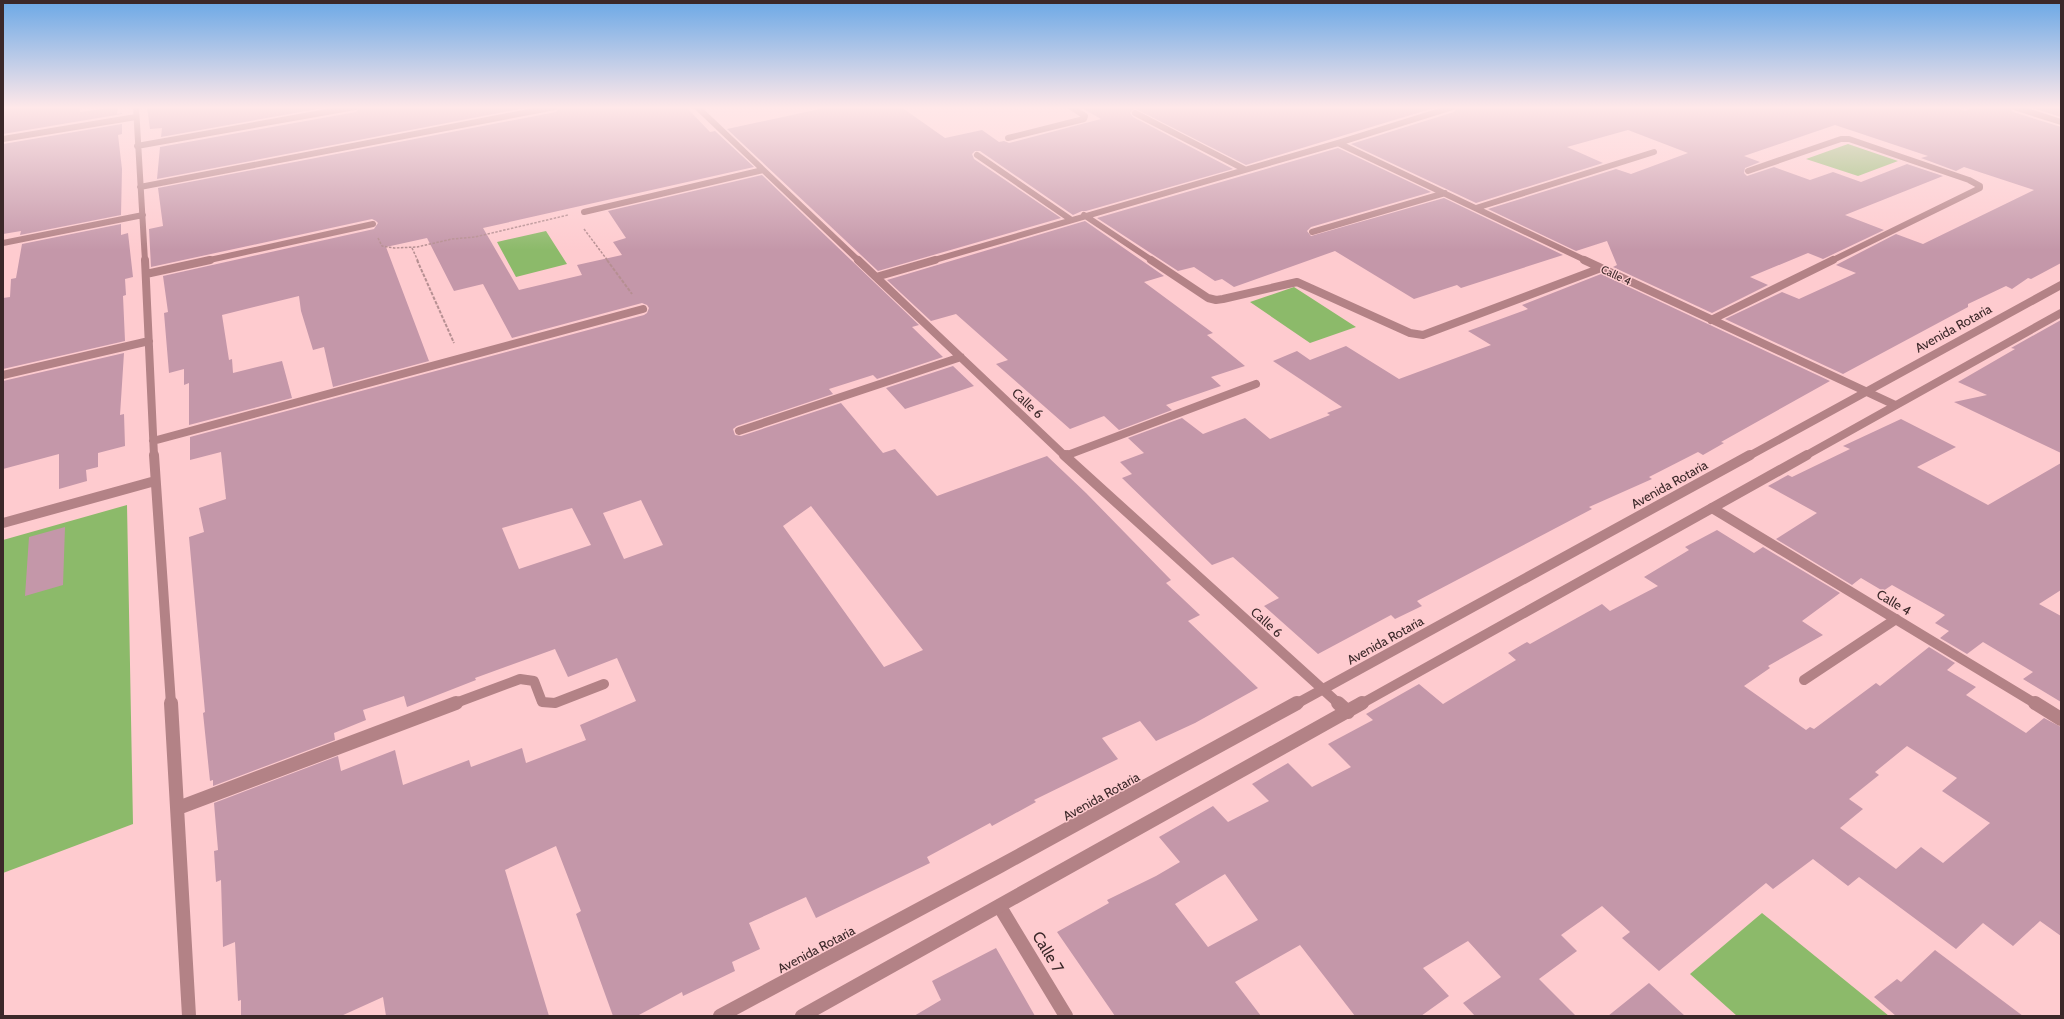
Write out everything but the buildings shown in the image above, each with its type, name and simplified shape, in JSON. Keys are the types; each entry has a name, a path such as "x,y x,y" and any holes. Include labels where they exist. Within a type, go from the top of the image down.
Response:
{"street":[{"path":"138,155 143,215 155,480 178,808 188,1016"},
{"path":"140,187 308,155"},
{"name":"Calle 6","path":"747,155 1065,456 1348,712"},
{"path":"977,155 1070,219"},
{"path":"1216,155 1244,169"},
{"path":"876,277 1070,219 1296,155"},
{"name":"Calle 4","path":"1362,155 1711,320 1895,405"},
{"path":"1476,208 1646,155"},
{"path":"1748,171 1796,155"},
{"path":"1711,320 1980,188 1980,186 1969,180 1895,155"},
{"path":"584,212 763,170"},
{"path":"1312,232 1444,193"},
{"path":"3,243 143,215"},
{"path":"1084,215 1208,298 1216,300 1223,299 1297,282 1410,333 1423,335 1601,268"},
{"path":"146,274 373,224"},
{"name":"Avenida Rotaria","path":"720,1016 1000,866 2061,285"},
{"path":"153,441 643,309"},
{"path":"802,1016 1000,907 2061,313"},
{"path":"3,376 149,341"},
{"path":"739,431 961,357"},
{"path":"1065,456 1256,384"},
{"path":"3,524 155,480"},
{"name":"Calle 4","path":"1712,508 2061,719"},
{"path":"1804,680 1896,619"},
{"path":"178,808 520,678 534,681 542,702 555,703 604,684"},
{"name":"Calle 7","path":"1000,907 1066,1016"}],"path":[{"path":"373,224 382,246 412,248 462,237 475,237 584,212"},
{"path":"573,214 643,309"},
{"path":"412,248 461,358"}],"green space":[{"path":"1818,155 1879,155 1898,161 1858,176 1806,159"},
{"path":"546,231 567,264 516,277 497,242"},
{"path":"1294,287 1356,327 1310,343 1250,302"},
{"path":"127,505 133,824 3,873 3,540"},
{"path":"1762,913 1889,1016 1737,1016 1690,974"}]}
